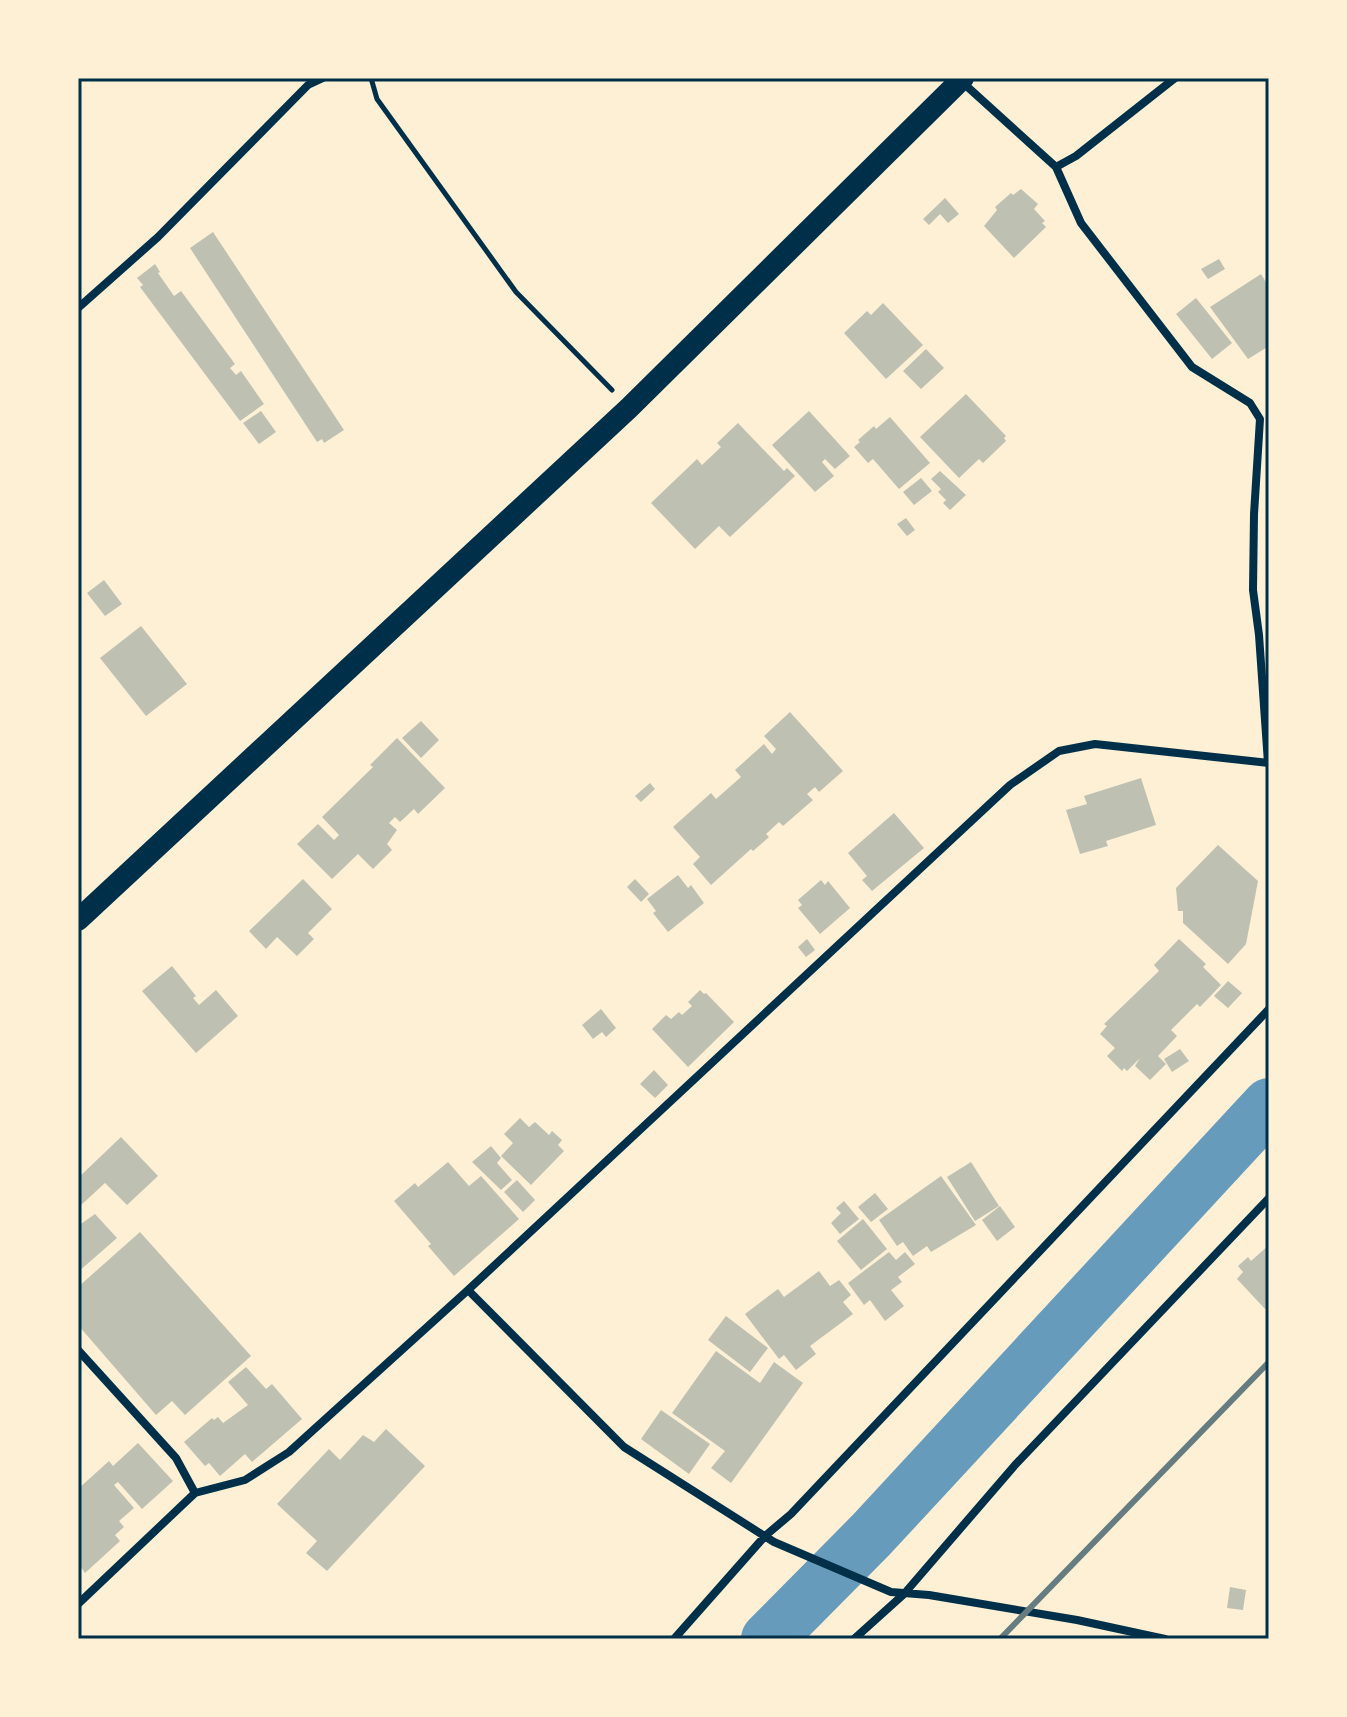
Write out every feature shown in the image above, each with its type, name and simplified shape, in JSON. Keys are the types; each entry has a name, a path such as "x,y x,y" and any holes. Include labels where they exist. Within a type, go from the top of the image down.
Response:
{"highway":[{"path":"78,920 629,408 961,79"}],"street":[{"path":"78,308 158,237 308,85 323,78"},
{"path":"1056,167 1076,156 1175,78"},
{"path":"78,1604 195,1493 245,1480 289,1452 468,1290 1010,785 1059,751 1095,744 1269,763 1253,590 1260,419 1250,403 1192,367 1081,223 1056,167 961,79"},
{"path":"674,1639 765,1536 791,1514 1269,1009"},
{"path":"854,1639 904,1594 1015,1465 1269,1198"},
{"path":"468,1290 624,1447 774,1542 891,1592 929,1595 1048,1615 1165,1639"},
{"path":"78,1350 176,1458 195,1493"}],"path":[{"path":"371,78 377,99 516,292 629,408"}],"building":[{"path":"1021,189 1038,204 1034,209 1045,221 1042,223 1046,227 1014,258 984,226 997,210 995,207 1011,193 1013,195"},
{"path":"945,198 959,214 948,223 940,214 929,225 923,219"},
{"path":"213,232 344,430 324,443 322,439 317,442 190,248"},
{"path":"1219,259 1225,269 1208,279 1201,269"},
{"path":"155,264 174,296 181,291 235,364 230,368 236,375 241,371 264,404 240,421 140,287 143,285 137,278"},
{"path":"1261,274 1269,287 1269,346 1248,359 1210,307"},
{"path":"1196,298 1232,343 1212,359 1176,314"},
{"path":"883,303 923,345 886,379 844,333 867,311 871,315"},
{"path":"926,349 944,368 921,389 903,371"},
{"path":"966,394 1006,436 1006,441 983,463 979,459 959,478 920,437"},
{"path":"261,411 276,432 259,444 243,423"},
{"path":"809,411 850,456 835,469 825,459 822,462 834,476 815,492 772,445"},
{"path":"890,417 930,463 899,489 873,459 868,463 854,447 874,426 876,429"},
{"path":"738,423 784,471 787,468 795,476 730,537 719,526 695,549 651,503 697,459 702,465 721,447 717,443"},
{"path":"940,471 966,495 950,510 938,492 941,489 931,479"},
{"path":"921,478 932,491 914,505 903,492"},
{"path":"906,518 915,530 907,536 897,524"},
{"path":"104,580 122,604 105,616 87,593"},
{"path":"141,626 187,684 146,716 100,658"},
{"path":"790,712 843,771 819,792 815,787 807,794 813,800 783,826 779,822 766,834 769,837 711,885 693,864 700,857 673,827 711,793 716,799 741,777 735,770 764,744 772,754 776,749 764,736"},
{"path":"421,721 439,740 421,758 402,738"},
{"path":"397,738 445,788 418,814 414,809 400,822 395,817 389,823 397,830 387,844 392,850 373,869 358,854 332,879 297,844 318,824 334,840 339,835 322,817 373,767 370,765"},
{"path":"1141,778 1156,825 1106,841 1108,846 1080,854 1066,810 1087,804 1084,796"},
{"path":"650,783 655,789 641,802 635,796"},
{"path":"894,813 924,848 872,891 862,880 867,876 848,853"},
{"path":"1218,845 1258,881 1246,944 1228,964 1183,923 1183,911 1178,911 1176,888"},
{"path":"678,875 688,888 691,885 704,903 668,932 653,913 656,911 647,899"},
{"path":"303,879 332,909 308,933 314,939 297,956 277,937 266,949 249,931"},
{"path":"635,879 649,894 641,902 627,887"},
{"path":"821,880 825,885 828,881 850,908 820,934 798,908 802,905 798,900"},
{"path":"807,939 815,950 806,957 798,947"},
{"path":"1179,939 1206,964 1203,967 1221,985 1171,1030 1177,1036 1158,1056 1166,1064 1150,1080 1135,1066 1140,1058 1127,1071 1124,1068 1122,1071 1107,1056 1115,1048 1100,1034 1107,1026 1104,1024 1159,971 1154,965"},
{"path":"172,966 196,996 193,998 199,1005 216,990 238,1016 196,1053 142,991"},
{"path":"1228,981 1242,993 1228,1008 1214,996"},
{"path":"700,990 734,1022 688,1067 652,1029 666,1015 671,1019 679,1012 682,1015 692,1006 688,1002"},
{"path":"601,1009 616,1028 606,1037 602,1032 593,1039 582,1025"},
{"path":"1180,1049 1189,1061 1172,1072 1164,1059"},
{"path":"654,1070 668,1085 655,1098 640,1084"},
{"path":"520,1118 529,1127 535,1122 549,1135 552,1131 562,1140 558,1145 564,1151 531,1185 501,1156 513,1143 504,1134"},
{"path":"121,1137 158,1176 127,1205 105,1183 80,1206 78,1178"},
{"path":"491,1146 501,1158 497,1163 512,1180 501,1190 472,1162"},
{"path":"448,1162 469,1186 481,1176 519,1219 454,1276 394,1201 415,1183 418,1187"},
{"path":"971,1162 999,1206 975,1221 947,1177"},
{"path":"941,1176 976,1225 931,1252 927,1246 913,1256 903,1242 897,1246 879,1220"},
{"path":"517,1180 535,1200 523,1212 504,1192"},
{"path":"875,1193 888,1209 871,1222 858,1207"},
{"path":"844,1201 859,1219 840,1234 831,1223 841,1213 836,1208"},
{"path":"1000,1206 1015,1227 997,1241 982,1220"},
{"path":"95,1214 117,1238 78,1272 78,1226"},
{"path":"863,1219 887,1249 861,1270 837,1241"},
{"path":"140,1232 251,1356 185,1415 172,1401 156,1415 78,1325 78,1287"},
{"path":"1269,1245 1269,1305 1265,1309 1237,1279 1243,1272 1238,1266 1248,1257 1251,1261"},
{"path":"889,1252 896,1260 905,1252 915,1264 898,1277 902,1282 891,1290 904,1306 885,1321 870,1300 864,1305 848,1283"},
{"path":"819,1271 830,1286 839,1280 851,1295 843,1302 853,1314 810,1346 816,1354 796,1370 784,1355 779,1359 745,1314 778,1289 784,1297"},
{"path":"726,1316 768,1348 750,1372 708,1340"},
{"path":"716,1351 760,1383 774,1362 803,1383 731,1483 711,1468 725,1451 672,1413"},
{"path":"246,1367 266,1389 272,1384 302,1419 252,1462 245,1454 220,1476 209,1463 205,1466 184,1442 212,1418 218,1417 223,1423 248,1405 228,1382"},
{"path":"661,1410 710,1444 689,1474 641,1439"},
{"path":"386,1429 425,1466 327,1571 306,1553 317,1541 277,1504 329,1449 340,1460 363,1435 374,1442"},
{"path":"138,1443 173,1481 142,1509 118,1482 114,1485 134,1508 119,1521 124,1527 115,1535 120,1541 85,1573 78,1563 78,1489 109,1461 113,1466"},
{"path":"1230,1587 1246,1590 1243,1610 1227,1608"}],"waterway":[{"path":"768,1639 871,1535 1269,1105"}],"railway":[{"path":"1000,1639 1269,1362"}]}
